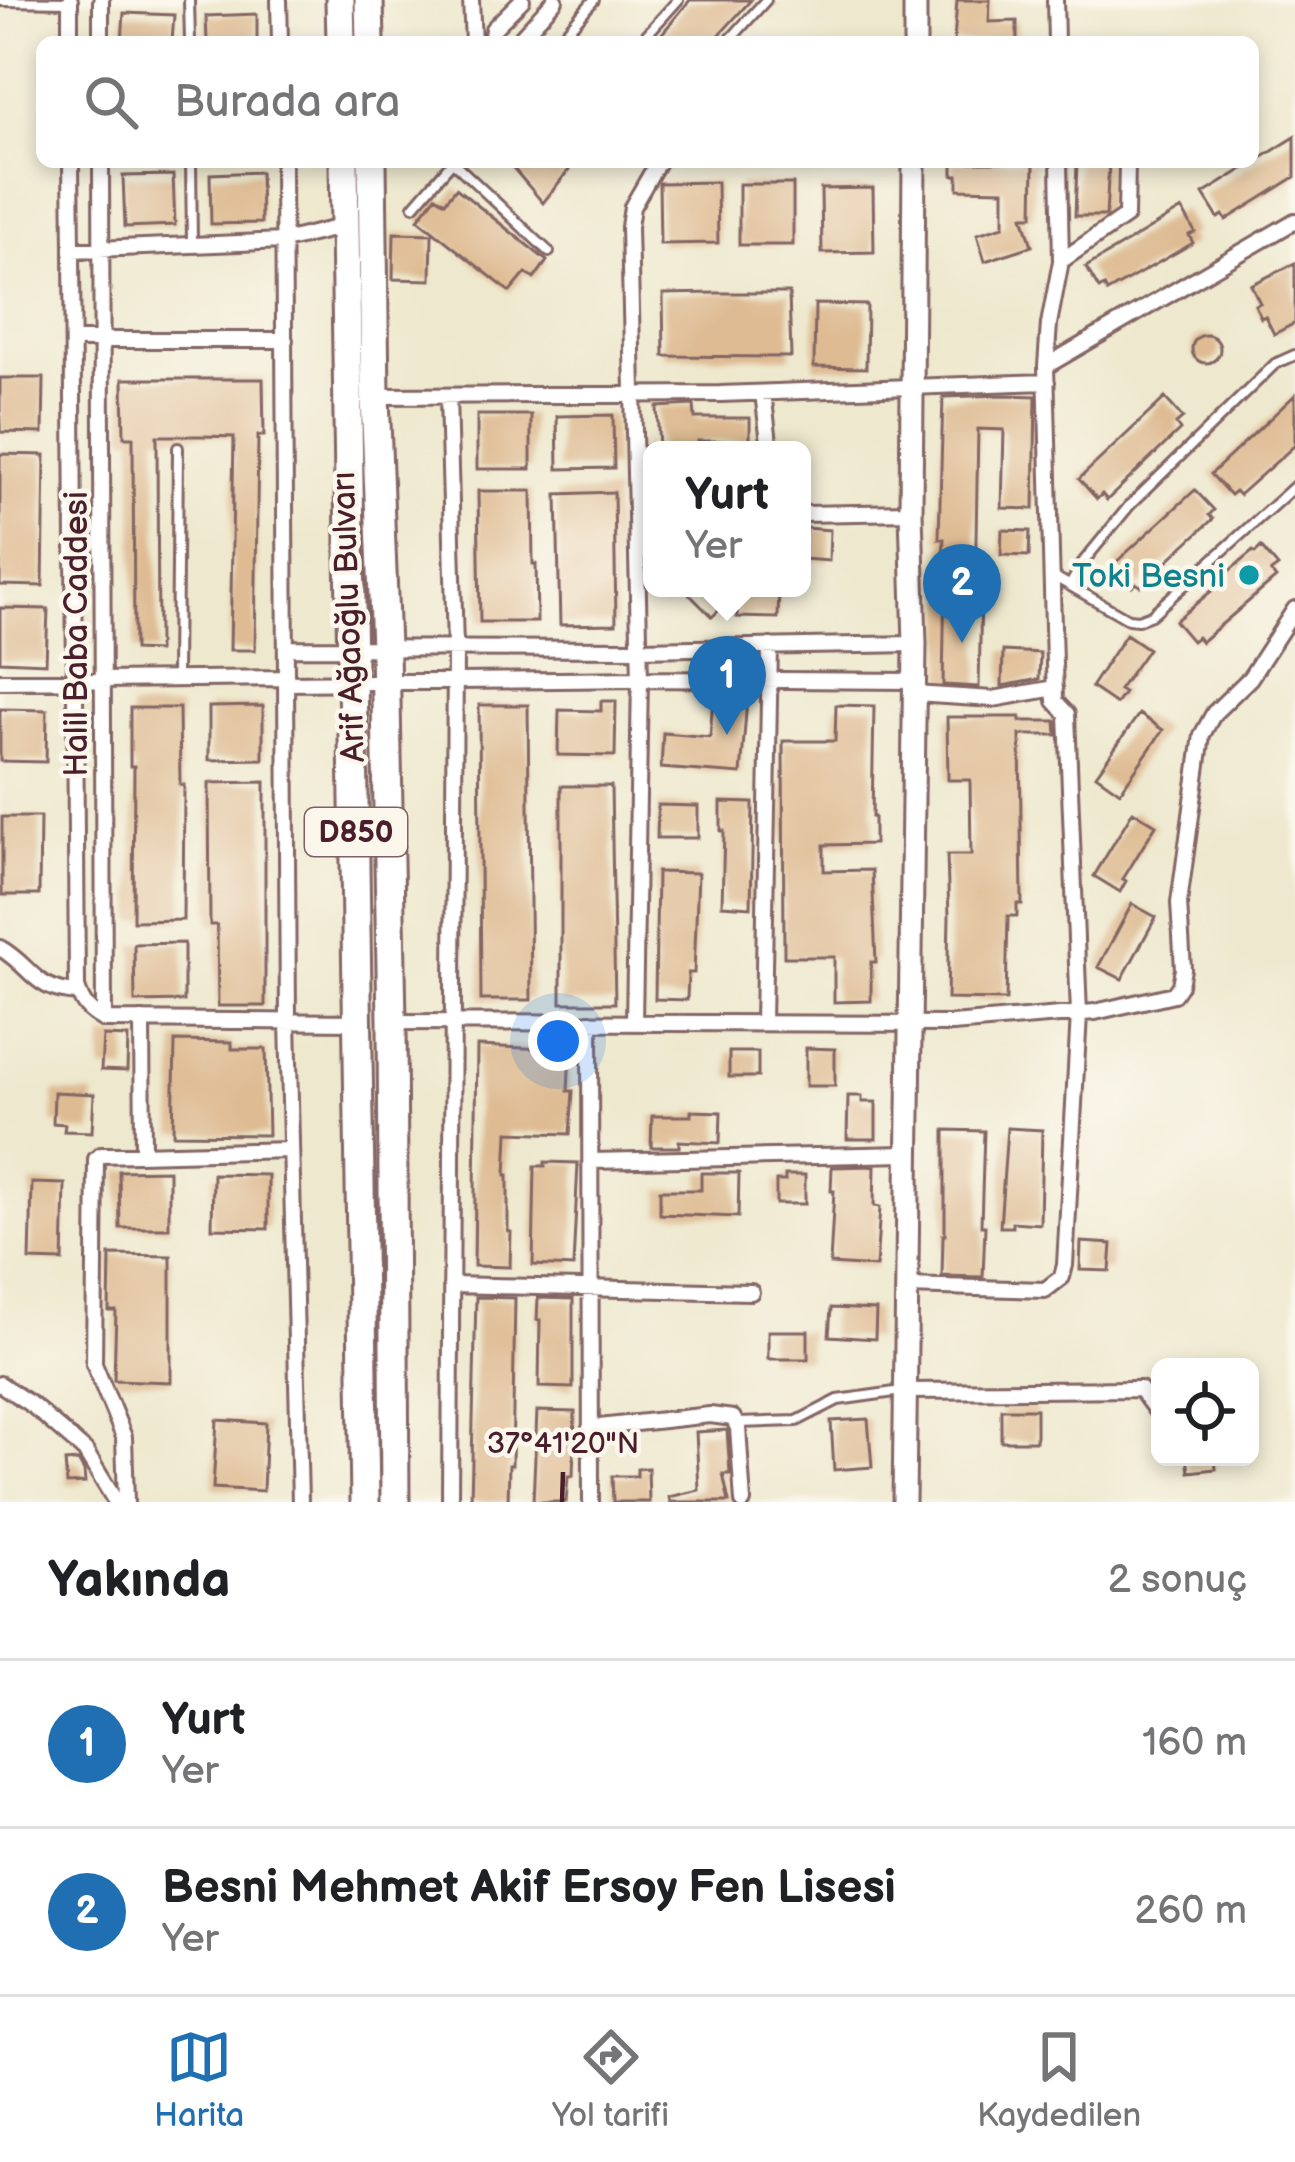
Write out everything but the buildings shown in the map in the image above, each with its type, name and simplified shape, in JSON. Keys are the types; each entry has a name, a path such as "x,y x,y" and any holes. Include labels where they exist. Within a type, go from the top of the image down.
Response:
{"highway":[{"path":"340,0 341,36"},
{"path":"369,0 370,36"},
{"name":"Arif Ağaoğlu Bulvarı","path":"363,168 345,226 365,1502"},
{"name":"Arif Ağaoğlu Bulvarı","path":"365,168 386,683 394,1502"}],"street":[{"path":"101,0 101,36"},
{"path":"279,0 280,36"},
{"path":"471,0 473,36"},
{"path":"492,36 493,29 522,0"},
{"path":"522,36 554,0"},
{"path":"915,0 915,36"},
{"path":"1055,0 1056,36"},
{"path":"70,1 70,36"},
{"path":"71,168 79,993 89,1011 104,1020 358,1022"},
{"name":"Halil Baba Caddesi","path":"101,168 104,1020"},
{"path":"283,168 289,1022 300,1502"},
{"path":"634,1022 640,679 629,227 632,207 655,168"},
{"path":"904,1502 915,644 911,512 914,168"},
{"path":"905,1286 1045,1290 1062,1277 1066,1264 1079,1014 1067,714 1055,701 1046,374 1049,324 1061,261 1059,168"},
{"path":"1061,261 1126,216 1127,168"},
{"path":"376,396 763,393 911,388 1046,374 1295,221"},
{"path":"72,250 284,241 345,226"},
{"path":"73,340 285,340"},
{"path":"763,393 769,441"},
{"path":"448,396 455,648 450,1502"},
{"path":"811,514 911,512"},
{"path":"392,1022 952,1024 1079,1014 1174,994 1183,970 1179,903 1202,735 1214,713 1250,678 1295,609"},
{"path":"286,648 915,644"},
{"path":"763,1022 770,646"},
{"path":"0,681 770,680 914,687 993,699 1055,688"},
{"path":"0,948 49,988 79,993"},
{"path":"142,1020 142,1154"},
{"path":"590,1022 591,1502"},
{"path":"126,1502 124,1437 94,1364 96,1159 101,1155 292,1150"},
{"path":"591,1161 907,1154"},
{"path":"451,1285 751,1292"},
{"path":"0,1384 85,1451 116,1502"},
{"path":"904,1391 1140,1389 1151,1404"},
{"path":"590,1428 710,1415 734,1418 739,1428 743,1502"}],"lane":[{"path":"189,0 190,36"},
{"path":"562,36 594,0"},
{"path":"645,36 678,0"},
{"path":"733,36 766,0"},
{"path":"0,1 70,1"},
{"path":"191,168 191,245"},
{"path":"414,206 448,168"},
{"path":"459,168 549,252"},
{"path":"1070,585 1084,560 1129,506 1274,364 1295,355"},
{"path":"176,679 178,448"},
{"path":"1052,575 1138,620 1151,615 1295,486"},
{"path":"736,1423 797,1421 838,1400 904,1391"}],"place":[{"name":"Toki Besni","path":"1249,575"},
{"name":"Besni Mehmet Akif Ersoy Fen Lisesi","path":"962,643"},
{"name":"Yurt","path":"727,735"}]}
